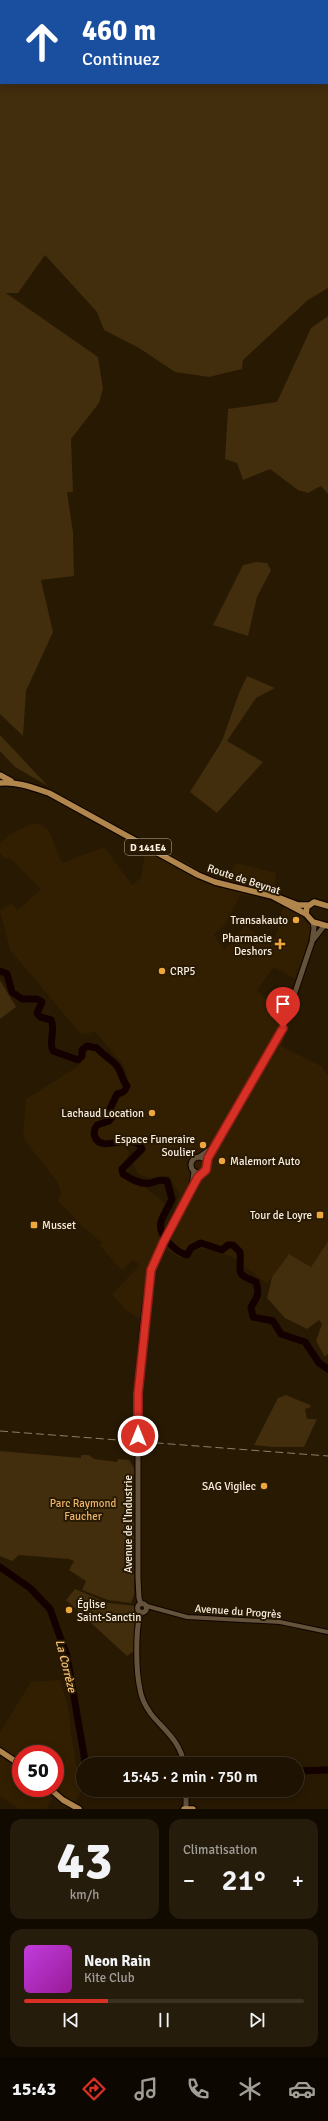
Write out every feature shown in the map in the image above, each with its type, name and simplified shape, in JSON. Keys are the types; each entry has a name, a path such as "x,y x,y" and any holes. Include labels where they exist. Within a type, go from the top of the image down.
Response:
{"main road":[{"name":"Route de Beynat","path":"0,775 8,780 49,793 88,813 198,875 215,882 272,896 306,914"},
{"name":"Route de Beynat","path":"0,783 28,786"},
{"name":"D 141E4","path":"272,896 288,900 298,905 309,905 318,902 328,906"},
{"path":"306,914 309,905"},
{"name":"D 141E4","path":"306,914 313,922 326,926 312,942"},
{"name":"D 141E4","path":"207,1163 216,1144 283,1028 312,942 314,928 313,922"},
{"name":"D 141E4","path":"199,1157 216,1144"},
{"path":"199,1157 204,1159 207,1163 206,1170 201,1173 194,1171 192,1163 199,1157"},
{"name":"Avenue de l'Industrie","path":"191,1190 194,1171"},
{"name":"Avenue de l'Industrie","path":"182,1757 179,1746 151,1714 144,1703 140,1689 138,1627 141,1612 138,1608 141,1604 139,1598 138,1578 138,1394 151,1270 168,1233 201,1173"},
{"path":"141,1604 147,1606 146,1611 141,1612"},
{"path":"0,1751 12,1759"},
{"path":"60,1797 79,1809"},
{"path":"187,1797 185,1808 193,1809"}],"street":[{"name":"Avenue du Progrès","path":"147,1606 187,1617 275,1622 328,1632"}],"shaded area":[{"path":"34,823 42,825 49,831 62,863 104,847 132,885 141,878 147,840 205,873 225,881 236,863 276,873 274,891 268,899 241,894 225,925 214,935 224,950 245,925 270,945 278,930 280,915 285,906 302,915 305,921 311,926 312,929 295,979 274,967 257,990 291,1022 281,1046 321,1066 328,1075 328,1241 311,1267 289,1254 267,1284 233,1257 202,1248 180,1258 164,1248 179,1194 169,1176 149,1178 138,1174 133,1164 144,1151 140,1143 132,1139 104,1142 97,1134 99,1126 111,1122 115,1117 113,1110 115,1102 119,1096 124,1095 127,1092 129,1085 122,1063 94,1031 88,1034 80,1033 10,950 0,911 12,903 17,911 41,889 10,858 5,859 0,853 0,844 10,834"},
{"path":"88,1048 96,1050 103,1059 115,1067 121,1082 125,1087 122,1091 115,1093 107,1109 109,1117 95,1123 92,1130 93,1136 96,1141 103,1145 120,1143 130,1153 119,1171 123,1176 144,1186 165,1204 161,1239 146,1272 141,1320 126,1310 112,1294 140,1265 133,1260 122,1270 100,1246 102,1243 82,1226 57,1200 61,1195 58,1183 23,1138 26,1099 77,1067 84,1058"},
{"path":"60,1680 68,1706 76,1764 76,1797 78,1797 75,1801 66,1808 53,1798 46,1809 19,1809 0,1796 0,1732 31,1682"}],"green space":[{"path":"0,84 328,84 328,288 308,300 243,360 242,369 209,377 175,372 139,348 104,330 97,312 45,255 18,293 6,293 98,357 103,389 99,403 71,439 73,492 67,492 73,532 74,576 41,580 53,632 26,691 23,736 0,714"},
{"path":"328,316 328,494 321,486 308,493 298,490 270,469 243,480 237,463 225,459 228,409 277,402 311,328"},
{"path":"256,562 267,563 271,570 257,597 248,636 213,625 243,565"},
{"path":"247,676 275,688 256,698 227,741 263,762 217,813 190,792 222,741 239,693"},
{"path":"0,735 48,786 15,767 0,751"},
{"path":"0,980 16,1007 0,1019"},
{"path":"328,1241 328,1353 325,1357 316,1341 322,1324 319,1320 307,1329 285,1318 267,1298 272,1277 289,1254 311,1267"},
{"path":"286,1395 310,1405 311,1407 305,1409 307,1419 317,1419 304,1447 271,1447 254,1445 278,1398"},
{"name":"Parc Raymond Faucher","path":"0,1451 81,1458 81,1455 89,1455 94,1459 117,1462 118,1459 129,1460 134,1468 134,1595 131,1603 108,1600 82,1590 86,1581 69,1570 74,1561 69,1559 19,1555 12,1561 0,1556"},
{"path":"75,1589 108,1603 135,1606 134,1651 127,1656 66,1600"}],"waterway":[{"path":"0,971 7,974 12,992 22,999 37,999 42,1002 37,1013 40,1017 51,1020 53,1028 51,1043 53,1051 78,1060 82,1056 82,1050 87,1046 97,1048 118,1068 127,1086 123,1092 117,1094 110,1109 112,1117 109,1121 97,1125 94,1135 99,1142 104,1144 125,1141 138,1143 142,1149 122,1169 123,1174 133,1180 144,1183 151,1183 161,1180 167,1181 172,1199 162,1219 161,1227 162,1232 168,1242 173,1247 187,1255 191,1248 201,1243 222,1250 228,1245 233,1245 240,1252 241,1274 256,1282 258,1289 255,1301 251,1307 253,1317 273,1321 281,1334 305,1342 319,1363 328,1369"},
{"name":"La Corrèze","path":"0,1567 30,1588 50,1609 67,1656 84,1757"},
{"name":"La Corrèze","path":"304,1771 328,1770"}],"railway":[{"path":"0,1431 328,1456"}],"place":[{"name":"Transakauto","path":"296,920"},
{"name":"Pharmacie Deshors","path":"280,944"},
{"name":"CRP5","path":"162,971"},
{"name":"Lachaud Location","path":"152,1113"},
{"name":"Espace Funeraire Soulier","path":"203,1145"},
{"name":"Malemort Auto","path":"222,1161"},
{"name":"Tour de Loyre","path":"320,1215"},
{"name":"Musset","path":"34,1225"},
{"name":"SAG Vigilec","path":"264,1486"},
{"name":"Église Saint-Sanctin","path":"69,1610"}],"route":[{"path":"138,1436 138,1394 144,1327 153,1264 198,1177 206,1170 209,1156 274,1046 283,1028"}]}
